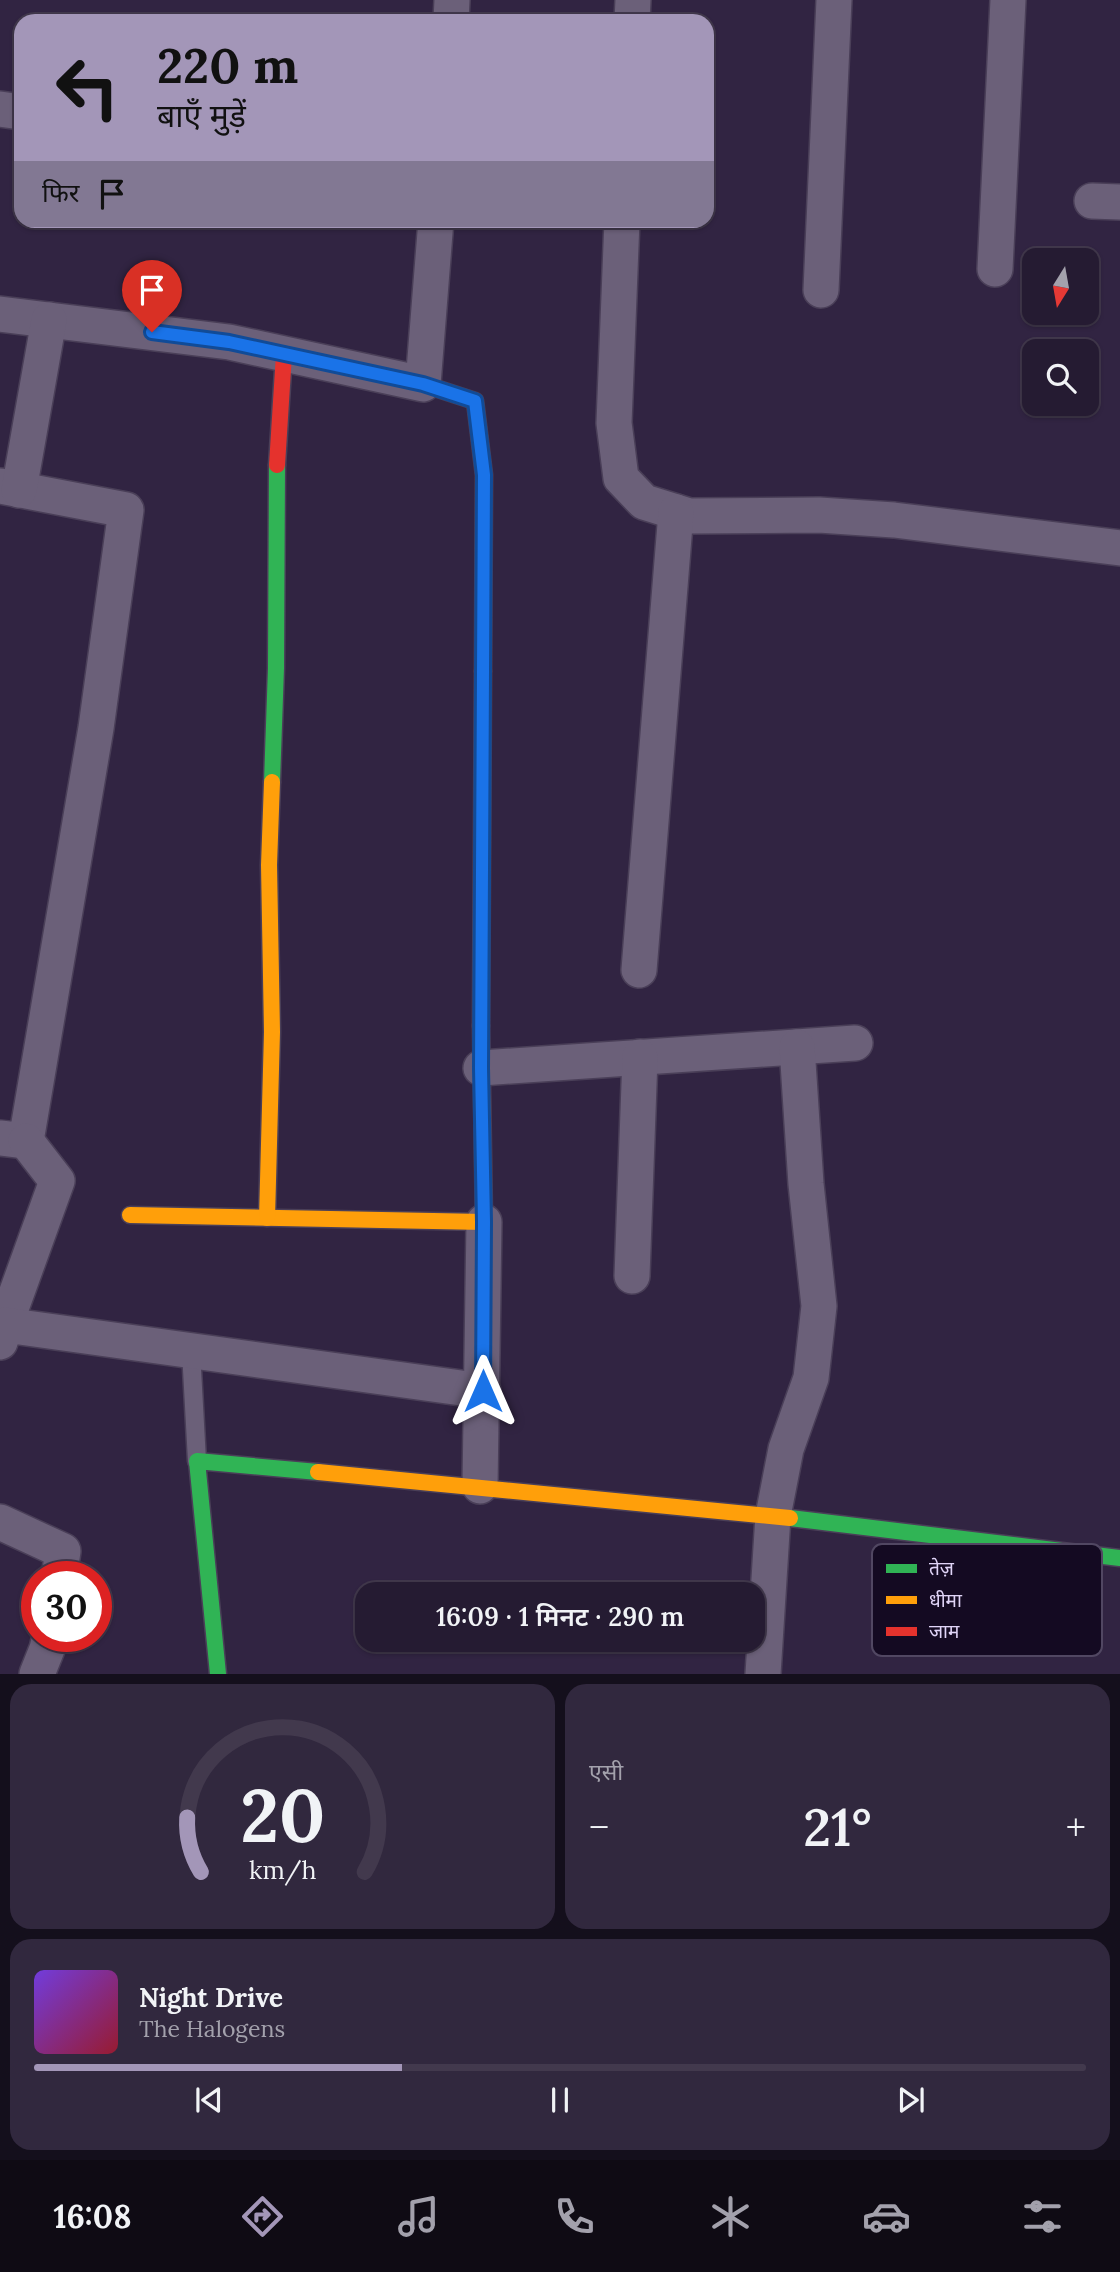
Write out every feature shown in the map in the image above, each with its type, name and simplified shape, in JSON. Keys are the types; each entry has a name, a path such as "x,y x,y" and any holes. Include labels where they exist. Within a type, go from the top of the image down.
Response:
{"street":[{"path":"821,290 834,0"},
{"path":"995,269 1008,0"},
{"path":"423,384 435,228"},
{"path":"622,228 614,423 621,478 644,502 689,516 819,514 882,519 1120,548"},
{"path":"0,314 229,342 423,384 475,401 484,475 481,1068 484,1222 480,1486"},
{"path":"49,320 10,488 126,510 96,728 13,1139 57,1181 3,1334 191,1351 483,1391"},
{"path":"267,1218 272,1032 269,865 276,668 277,471 284,354"},
{"path":"639,970 676,512"},
{"path":"481,1068 855,1043"},
{"path":"764,1674 773,1516 786,1449 811,1378 819,1306 806,1184 797,1047"},
{"path":"632,1276 640,1057"},
{"path":"130,1215 484,1222"},
{"path":"218,1674 197,1461 773,1516 1004,1544"},
{"path":"0,1522 63,1551 61,1561"},
{"path":"1102,1556 1120,1558"},
{"path":"37,1674 46,1652"}],"lane":[{"path":"191,1351 197,1461"}],"traffic: fast":[{"path":"272,782 276,668 277,465"},
{"path":"481,1026 483,671"},
{"path":"218,1674 197,1461 318,1472"},
{"path":"790,1518 1004,1544"},
{"path":"1102,1556 1120,1558"}],"traffic: slow":[{"path":"267,1218 272,1032 269,865 272,782"},
{"path":"130,1215 484,1222 481,1026"},
{"path":"318,1472 790,1518"}],"traffic: jam":[{"path":"277,465 284,354"},
{"path":"423,384 475,401 484,475 483,671"}],"route":[{"path":"152,332 229,342 423,384 475,401 484,475 481,1068 483,1391"}]}
